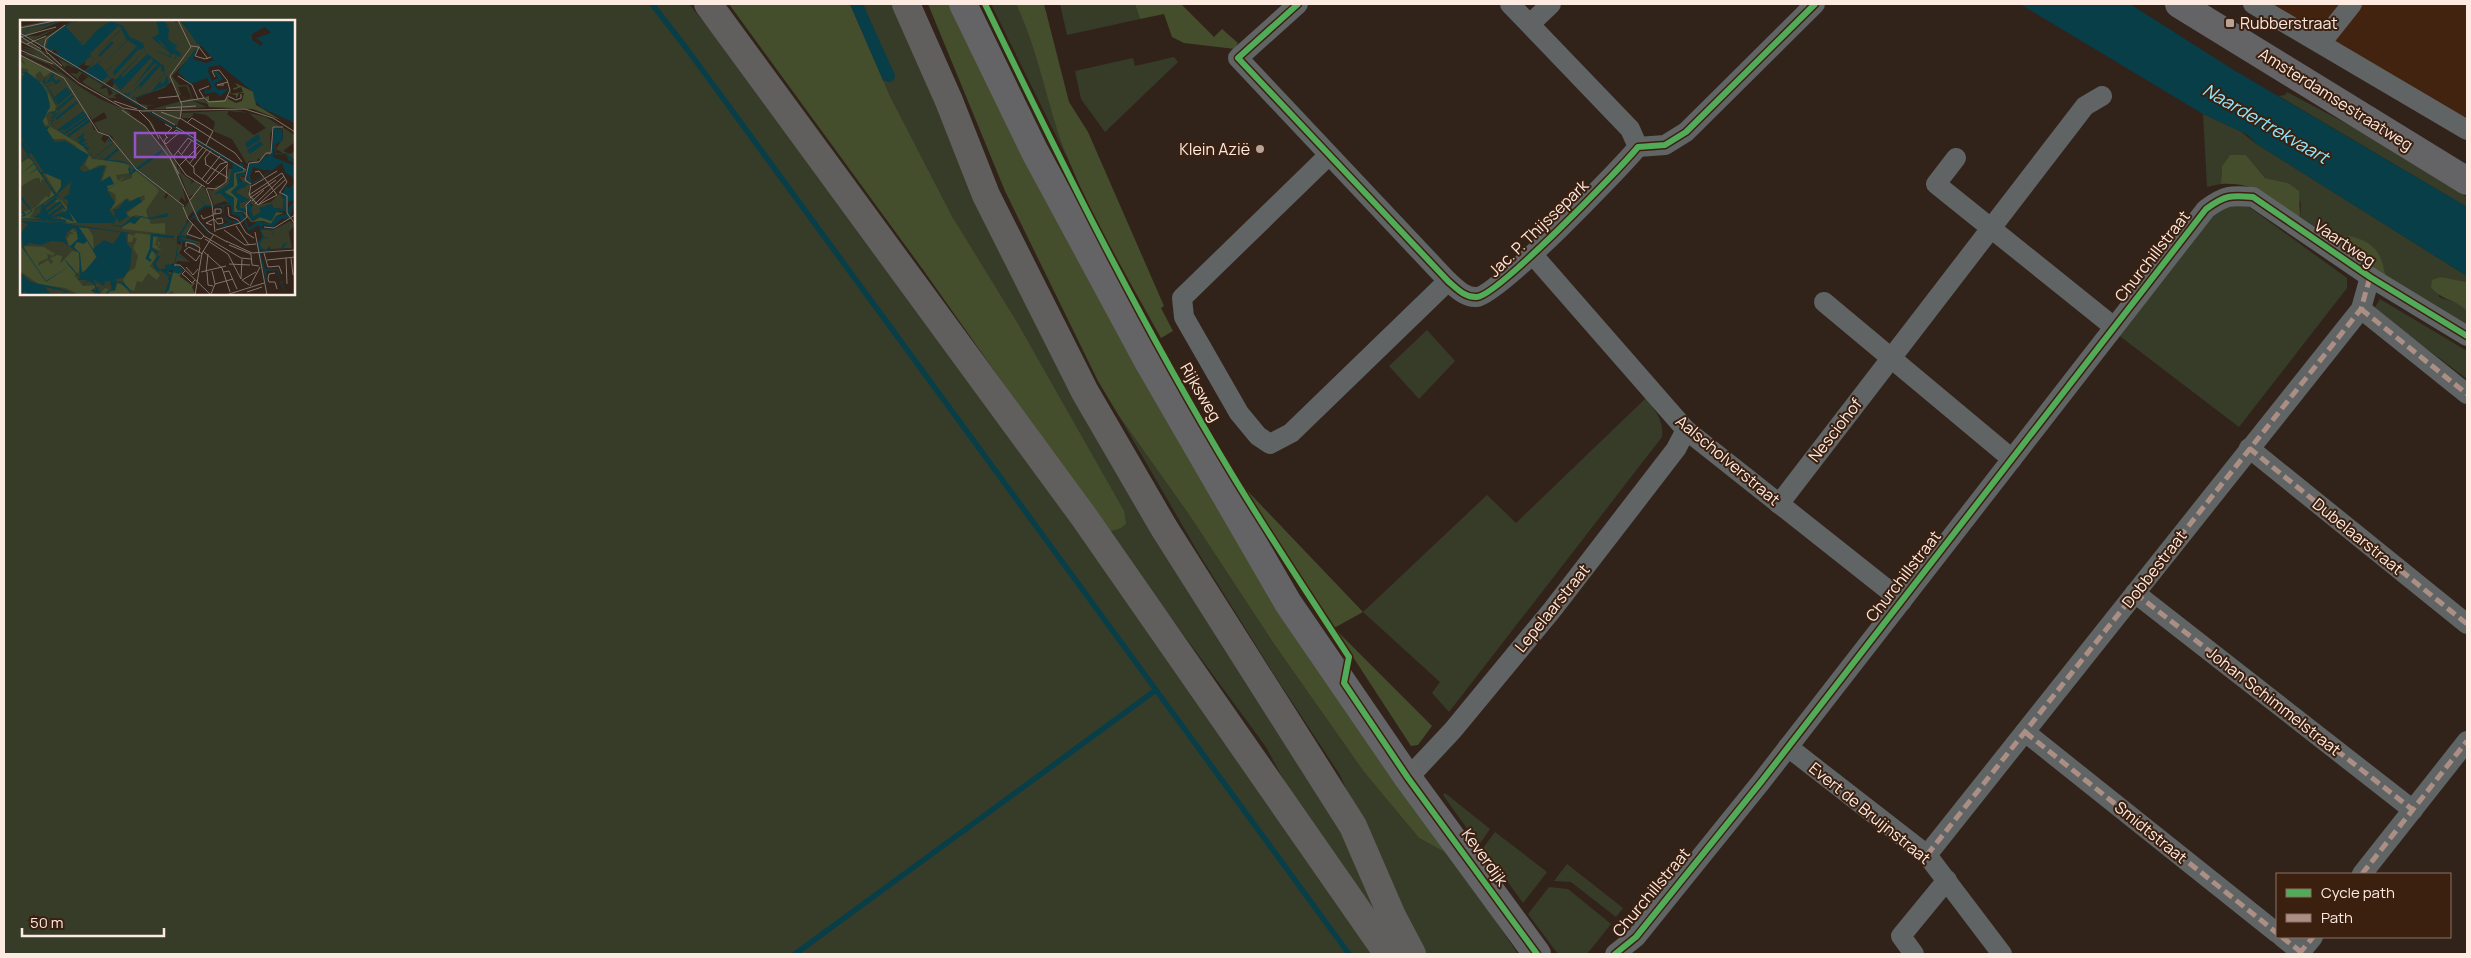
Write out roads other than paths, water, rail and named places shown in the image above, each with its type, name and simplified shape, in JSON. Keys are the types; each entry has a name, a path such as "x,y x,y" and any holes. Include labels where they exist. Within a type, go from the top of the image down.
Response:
{"highway":[{"path":"708,4 1084,516 1388,954"},
{"path":"906,4 949,102 986,195 1085,392 1164,528 1353,826 1392,916 1412,954"}],"main road":[{"name":"Rijksweg","path":"963,4 1035,152 1149,364 1288,603 1408,778"},
{"name":"Amsterdamsestraatweg","path":"2179,4 2467,181"},
{"name":"Keverdijk","path":"1408,778 1538,954"}],"street":[{"name":"Jac. P. Thijssepark","path":"1298,4 1238,58 1328,156 1448,281 1463,294 1478,297 1494,289 1533,254 1626,162 1638,147"},
{"path":"1510,4 1630,129 1638,147 1664,145 1686,132 1815,4"},
{"path":"1530,24 1552,4"},
{"path":"2253,4 2467,130"},
{"path":"2321,43 2352,4"},
{"name":"Nesciohof","path":"1779,504 2085,106 2102,96"},
{"path":"1328,156 1182,298 1184,317 1239,413 1258,436 1270,444 1291,432 1448,281"},
{"path":"1956,158 1936,184 1991,228"},
{"name":"Vaartweg","path":"2206,209 2219,199 2230,195 2253,197 2370,277 2467,336"},
{"name":"Churchillstraat","path":"1615,954 1636,937 1788,748 2206,209"},
{"name":"Churchillstraat","path":"1991,228 2114,327"},
{"name":"Aalscholverstraat","path":"1533,254 1686,430 1902,601"},
{"name":"Dobbestraat","path":"1928,855 2361,309 2370,277"},
{"path":"1824,302 2012,460"},
{"path":"2361,309 2467,394"},
{"name":"Lepelaarstraat","path":"1408,778 1453,730 1552,610 1676,449 1686,430"},
{"name":"Dubelaarstraat","path":"2249,448 2467,624"},
{"name":"Johan Schimmelstraat","path":"2135,593 2413,810"},
{"name":"Smidtstraat","path":"2025,732 2276,932"},
{"path":"2363,873 2467,741"},
{"name":"Evert de Bruijnstraat","path":"1788,748 1928,855 2002,954"},
{"path":"1914,954 1901,936 1946,880"},
{"path":"2284,938 2305,948"}],"water":[{"path":"850,4 863,4 895,75 894,80 889,82 883,80"},
{"name":"Naardertrekvaart","path":"2020,4 2130,4 2232,69 2467,207 2467,276 2255,143 2248,135 2203,114"}],"waterway":[{"path":"652,4 687,49 1156,690"},
{"path":"795,954 1156,690 1349,954"}],"place":[{"name":"Rubberstraat","path":"2230,23"},
{"name":"Klein Azië","path":"1260,149"}]}
